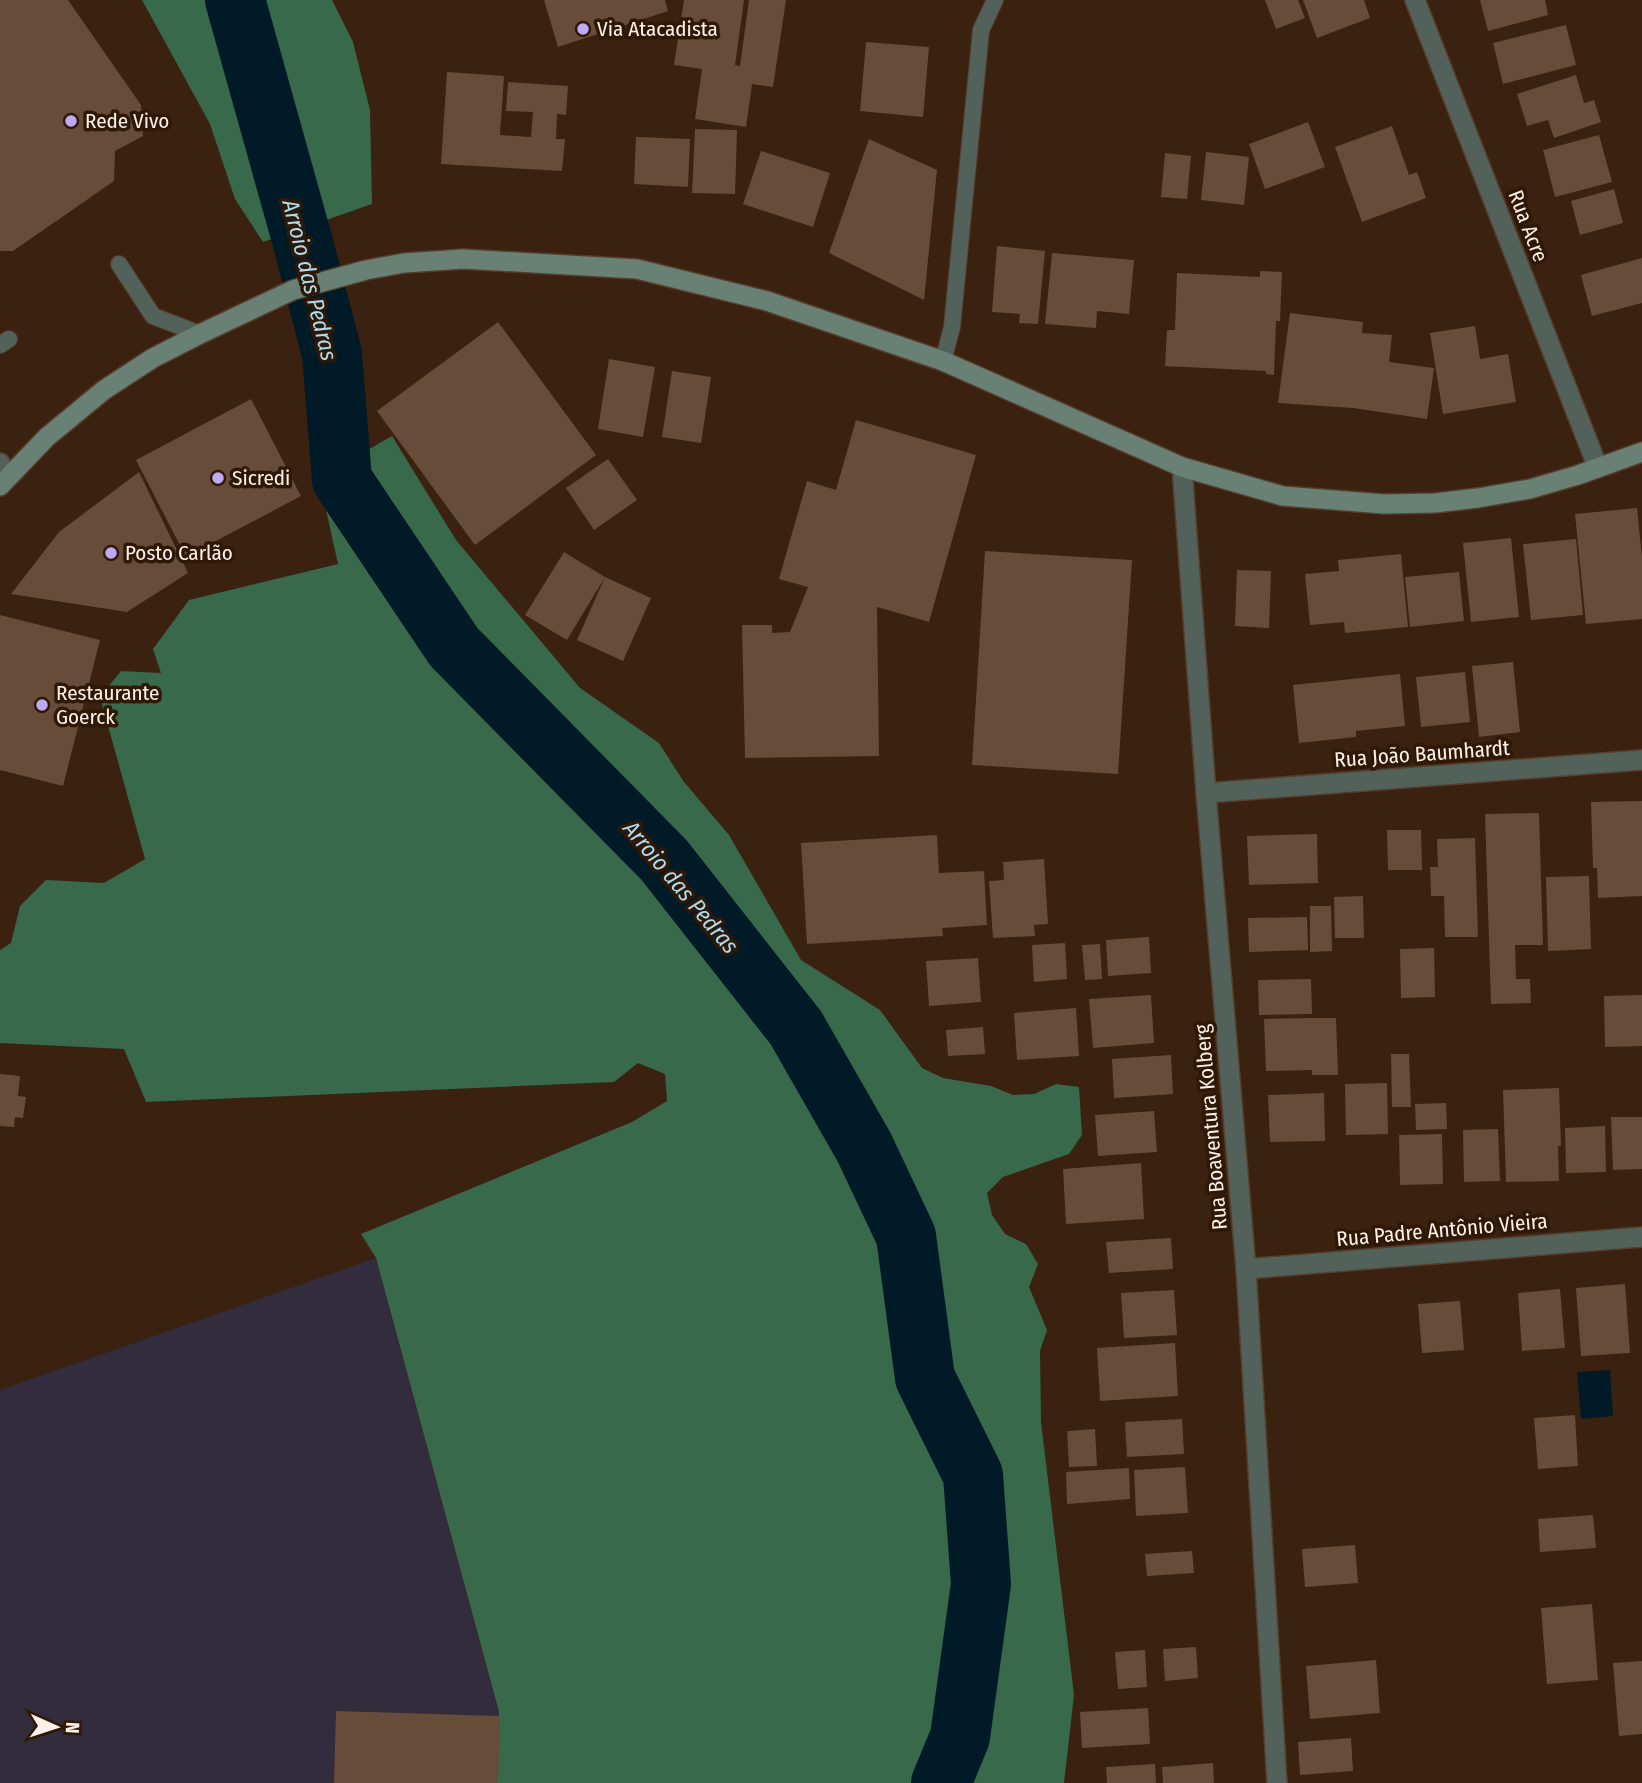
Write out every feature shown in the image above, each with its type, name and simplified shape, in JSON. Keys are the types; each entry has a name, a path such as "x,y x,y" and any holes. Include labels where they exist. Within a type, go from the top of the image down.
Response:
{"main road":[{"path":"2,475 104,390 153,358 293,290 366,270 423,261 463,259 637,269 767,302 943,360 1182,467 1283,496 1384,504 1435,503 1478,498 1530,489 1642,452"}],"street":[{"name":"Rua Acre","path":"1415,0 1598,468"},
{"name":"Rua Boaventura Kolberg","path":"1182,467 1245,1269 1277,1783"},
{"name":"Rua João Baumhardt","path":"1206,793 1642,760"},
{"name":"Rua Padre Antônio Vieira","path":"1245,1269 1642,1237"}],"lane":[{"path":"943,360 952,327 981,30 995,0"},
{"path":"119,264 153,316 200,334"}],"shaded area":[{"path":"376,1258 499,1713 497,1783 0,1783 0,1390"}],"green space":[{"path":"142,0 332,0 353,42 370,110 372,204 263,242 235,199 210,124"},
{"path":"392,436 456,540 580,688 659,743 684,782 729,835 801,960 880,1010 922,1068 943,1078 991,1086 1013,1095 1034,1094 1056,1084 1079,1087 1082,1135 1069,1154 1003,1177 987,1193 992,1215 1005,1234 1026,1244 1038,1264 1029,1287 1047,1330 1040,1351 1041,1422 1074,1695 1064,1783 497,1783 499,1712 376,1258 361,1234 632,1122 667,1101 665,1074 638,1063 614,1082 146,1102 124,1049 0,1043 0,950 11,943 20,906 46,880 104,883 145,859 100,697 121,671 161,673 153,649 189,600 338,564 319,478"}],"water":[{"path":"1610,1370 1613,1416 1581,1419 1577,1372"}],"building":[{"name":"Rede Vivo","path":"0,0 68,0 141,105 143,136 115,151 114,181 13,251 0,251"},
{"name":"Via Atacadista","path":"544,0 665,0 668,11 558,47"},
{"path":"684,0 744,0 735,65 740,66 749,0 786,0 773,87 752,84 746,127 695,119 702,69 674,65"},
{"path":"1265,0 1298,0 1305,18 1276,29"},
{"path":"1303,0 1364,0 1370,18 1317,38"},
{"path":"1480,0 1545,0 1548,15 1488,31"},
{"path":"1566,25 1576,65 1503,84 1493,43"},
{"path":"866,42 929,47 923,117 860,111"},
{"path":"447,72 504,76 500,135 531,137 533,112 506,111 508,82 568,86 566,115 557,114 556,139 565,139 562,171 441,164"},
{"path":"1576,75 1584,103 1594,100 1601,122 1554,138 1548,120 1527,126 1517,94"},
{"path":"1308,122 1325,167 1265,189 1249,144"},
{"path":"1392,126 1409,175 1417,172 1426,198 1362,222 1335,147"},
{"path":"695,129 737,130 735,194 692,193"},
{"path":"1599,135 1612,182 1555,197 1543,150"},
{"path":"636,137 690,139 688,187 634,184"},
{"path":"869,139 937,170 924,300 829,253"},
{"path":"761,151 830,173 813,227 743,204"},
{"path":"1206,152 1249,157 1244,205 1201,200"},
{"path":"1165,153 1191,156 1187,199 1161,197"},
{"path":"1614,189 1623,223 1580,235 1571,201"},
{"path":"997,246 1045,251 1038,324 1019,323 1020,314 992,312"},
{"path":"1052,253 1134,260 1129,314 1097,311 1096,328 1045,324"},
{"path":"1642,258 1642,303 1592,316 1581,275"},
{"path":"1260,271 1282,272 1280,321 1276,321 1274,375 1266,374 1266,371 1165,366 1167,330 1175,330 1177,273 1260,277"},
{"path":"1290,313 1363,322 1362,333 1392,335 1389,362 1434,368 1427,419 1353,408 1278,403"},
{"path":"498,322 596,455 475,545 377,411"},
{"path":"1475,326 1480,359 1508,354 1516,402 1443,414 1430,333"},
{"path":"609,359 655,367 643,437 598,429"},
{"path":"672,371 711,377 701,443 662,437"},
{"name":"Sicredi","path":"251,399 301,496 186,557 136,460"},
{"path":"856,420 976,455 929,622 877,607 879,756 745,758 742,625 772,625 772,633 790,632 808,587 779,579 807,481 836,490"},
{"path":"608,459 637,500 594,530 566,488"},
{"name":"Posto Carlão","path":"139,472 188,573 127,612 11,594 59,532"},
{"path":"1637,508 1642,558 1642,619 1586,624 1575,514"},
{"path":"1511,538 1519,617 1471,622 1463,543"},
{"path":"1576,539 1583,615 1531,620 1523,544"},
{"path":"985,551 1132,560 1118,774 972,765"},
{"path":"564,552 605,577 567,640 525,615"},
{"path":"1401,554 1408,627 1345,633 1344,622 1310,625 1305,574 1339,571 1338,560"},
{"path":"1237,570 1271,571 1269,628 1235,626"},
{"path":"1459,572 1464,621 1410,627 1405,577"},
{"path":"605,577 651,598 623,661 577,640"},
{"name":"Restaurante Goerck","path":"0,615 100,640 63,786 0,770"},
{"path":"1513,662 1520,732 1479,737 1472,666"},
{"path":"1465,672 1470,722 1421,727 1416,677"},
{"path":"1400,674 1405,726 1356,731 1356,737 1299,743 1293,685"},
{"path":"1642,801 1642,896 1598,898 1597,868 1593,868 1591,802"},
{"path":"1539,813 1543,945 1515,945 1516,979 1530,979 1531,1003 1491,1004 1485,814"},
{"path":"1387,830 1421,830 1422,870 1388,870"},
{"path":"1317,834 1318,883 1249,885 1247,836"},
{"path":"937,835 939,873 984,871 987,925 942,928 943,936 807,944 801,843"},
{"path":"1475,838 1478,937 1445,937 1444,896 1431,896 1430,867 1438,867 1437,839"},
{"path":"1044,859 1048,924 1034,925 1035,936 993,938 989,881 1004,880 1003,862"},
{"path":"1589,876 1591,949 1548,951 1546,877"},
{"path":"1363,896 1364,938 1335,938 1334,897"},
{"path":"1310,906 1331,906 1332,951 1310,952"},
{"path":"1307,917 1308,950 1249,952 1248,918"},
{"path":"1149,937 1151,973 1108,976 1106,940"},
{"path":"1065,943 1067,979 1034,982 1032,945"},
{"path":"1100,944 1102,979 1085,980 1082,945"},
{"path":"1434,948 1435,997 1401,998 1400,949"},
{"path":"978,958 981,1002 929,1006 926,961"},
{"path":"1311,979 1312,1014 1259,1015 1258,980"},
{"path":"1151,995 1154,1043 1093,1048 1089,999"},
{"path":"1642,995 1642,1046 1605,1047 1604,996"},
{"path":"1076,1008 1079,1056 1017,1060 1014,1013"},
{"path":"1336,1018 1338,1075 1312,1075 1312,1070 1266,1071 1264,1019"},
{"path":"983,1027 985,1054 948,1056 946,1030"},
{"path":"1391,1054 1409,1054 1411,1107 1392,1107"},
{"path":"1171,1055 1173,1094 1114,1098 1112,1059"},
{"path":"0,1074 20,1076 18,1096 26,1097 23,1118 15,1117 14,1127 0,1126"},
{"path":"1387,1083 1388,1134 1346,1135 1345,1084"},
{"path":"1559,1088 1559,1181 1506,1182 1503,1090"},
{"path":"1324,1093 1325,1141 1270,1142 1268,1095"},
{"path":"1446,1103 1447,1129 1416,1130 1415,1104"},
{"path":"1154,1111 1157,1152 1098,1156 1095,1115"},
{"path":"1611,1117 1642,1117 1642,1169 1613,1170"},
{"path":"1605,1126 1606,1172 1566,1173 1565,1128"},
{"path":"1498,1129 1500,1181 1464,1182 1463,1130"},
{"path":"1442,1134 1443,1184 1400,1185 1399,1135"},
{"path":"1141,1163 1144,1219 1066,1224 1063,1169"},
{"path":"1171,1238 1173,1269 1109,1273 1106,1242"},
{"path":"1625,1284 1630,1353 1581,1356 1576,1288"},
{"path":"1560,1289 1565,1348 1522,1351 1518,1293"},
{"path":"1174,1290 1177,1335 1124,1338 1121,1293"},
{"path":"1460,1301 1464,1350 1422,1353 1418,1304"},
{"path":"1175,1343 1178,1396 1100,1401 1097,1348"},
{"path":"1575,1415 1578,1466 1538,1469 1534,1418"},
{"path":"1182,1419 1184,1454 1127,1457 1125,1422"},
{"path":"1095,1429 1097,1466 1069,1467 1067,1431"},
{"path":"1185,1467 1188,1513 1136,1516 1134,1470"},
{"path":"1129,1468 1130,1499 1067,1504 1066,1472"},
{"path":"1593,1515 1596,1548 1540,1552 1538,1519"},
{"path":"1355,1545 1358,1583 1305,1587 1302,1549"},
{"path":"1192,1551 1194,1573 1147,1576 1145,1554"},
{"path":"1592,1604 1598,1680 1547,1684 1541,1608"},
{"path":"1196,1647 1198,1678 1165,1681 1163,1649"},
{"path":"1145,1650 1147,1687 1118,1689 1115,1652"},
{"path":"1376,1660 1380,1713 1310,1719 1306,1666"},
{"path":"1642,1661 1642,1734 1619,1736 1613,1663"},
{"path":"1148,1708 1150,1744 1082,1748 1080,1712"},
{"path":"336,1711 500,1716 498,1783 334,1783"},
{"path":"1351,1738 1353,1771 1300,1775 1298,1742"},
{"path":"1213,1763 1214,1783 1163,1783 1162,1767"},
{"path":"1155,1764 1156,1783 1107,1783 1106,1767"}],"waterway":[{"name":"Arroio das Pedras","path":"235,0 332,354 342,480 454,647 664,860 796,1028 864,1147 906,1236 925,1378 973,1475 981,1584 960,1737 941,1783"}],"place":[{"name":"Via Atacadista","path":"583,29"},
{"name":"Rede Vivo","path":"71,121"},
{"name":"Sicredi","path":"218,478"},
{"name":"Posto Carlão","path":"111,553"},
{"name":"Restaurante Goerck","path":"42,705"}]}
